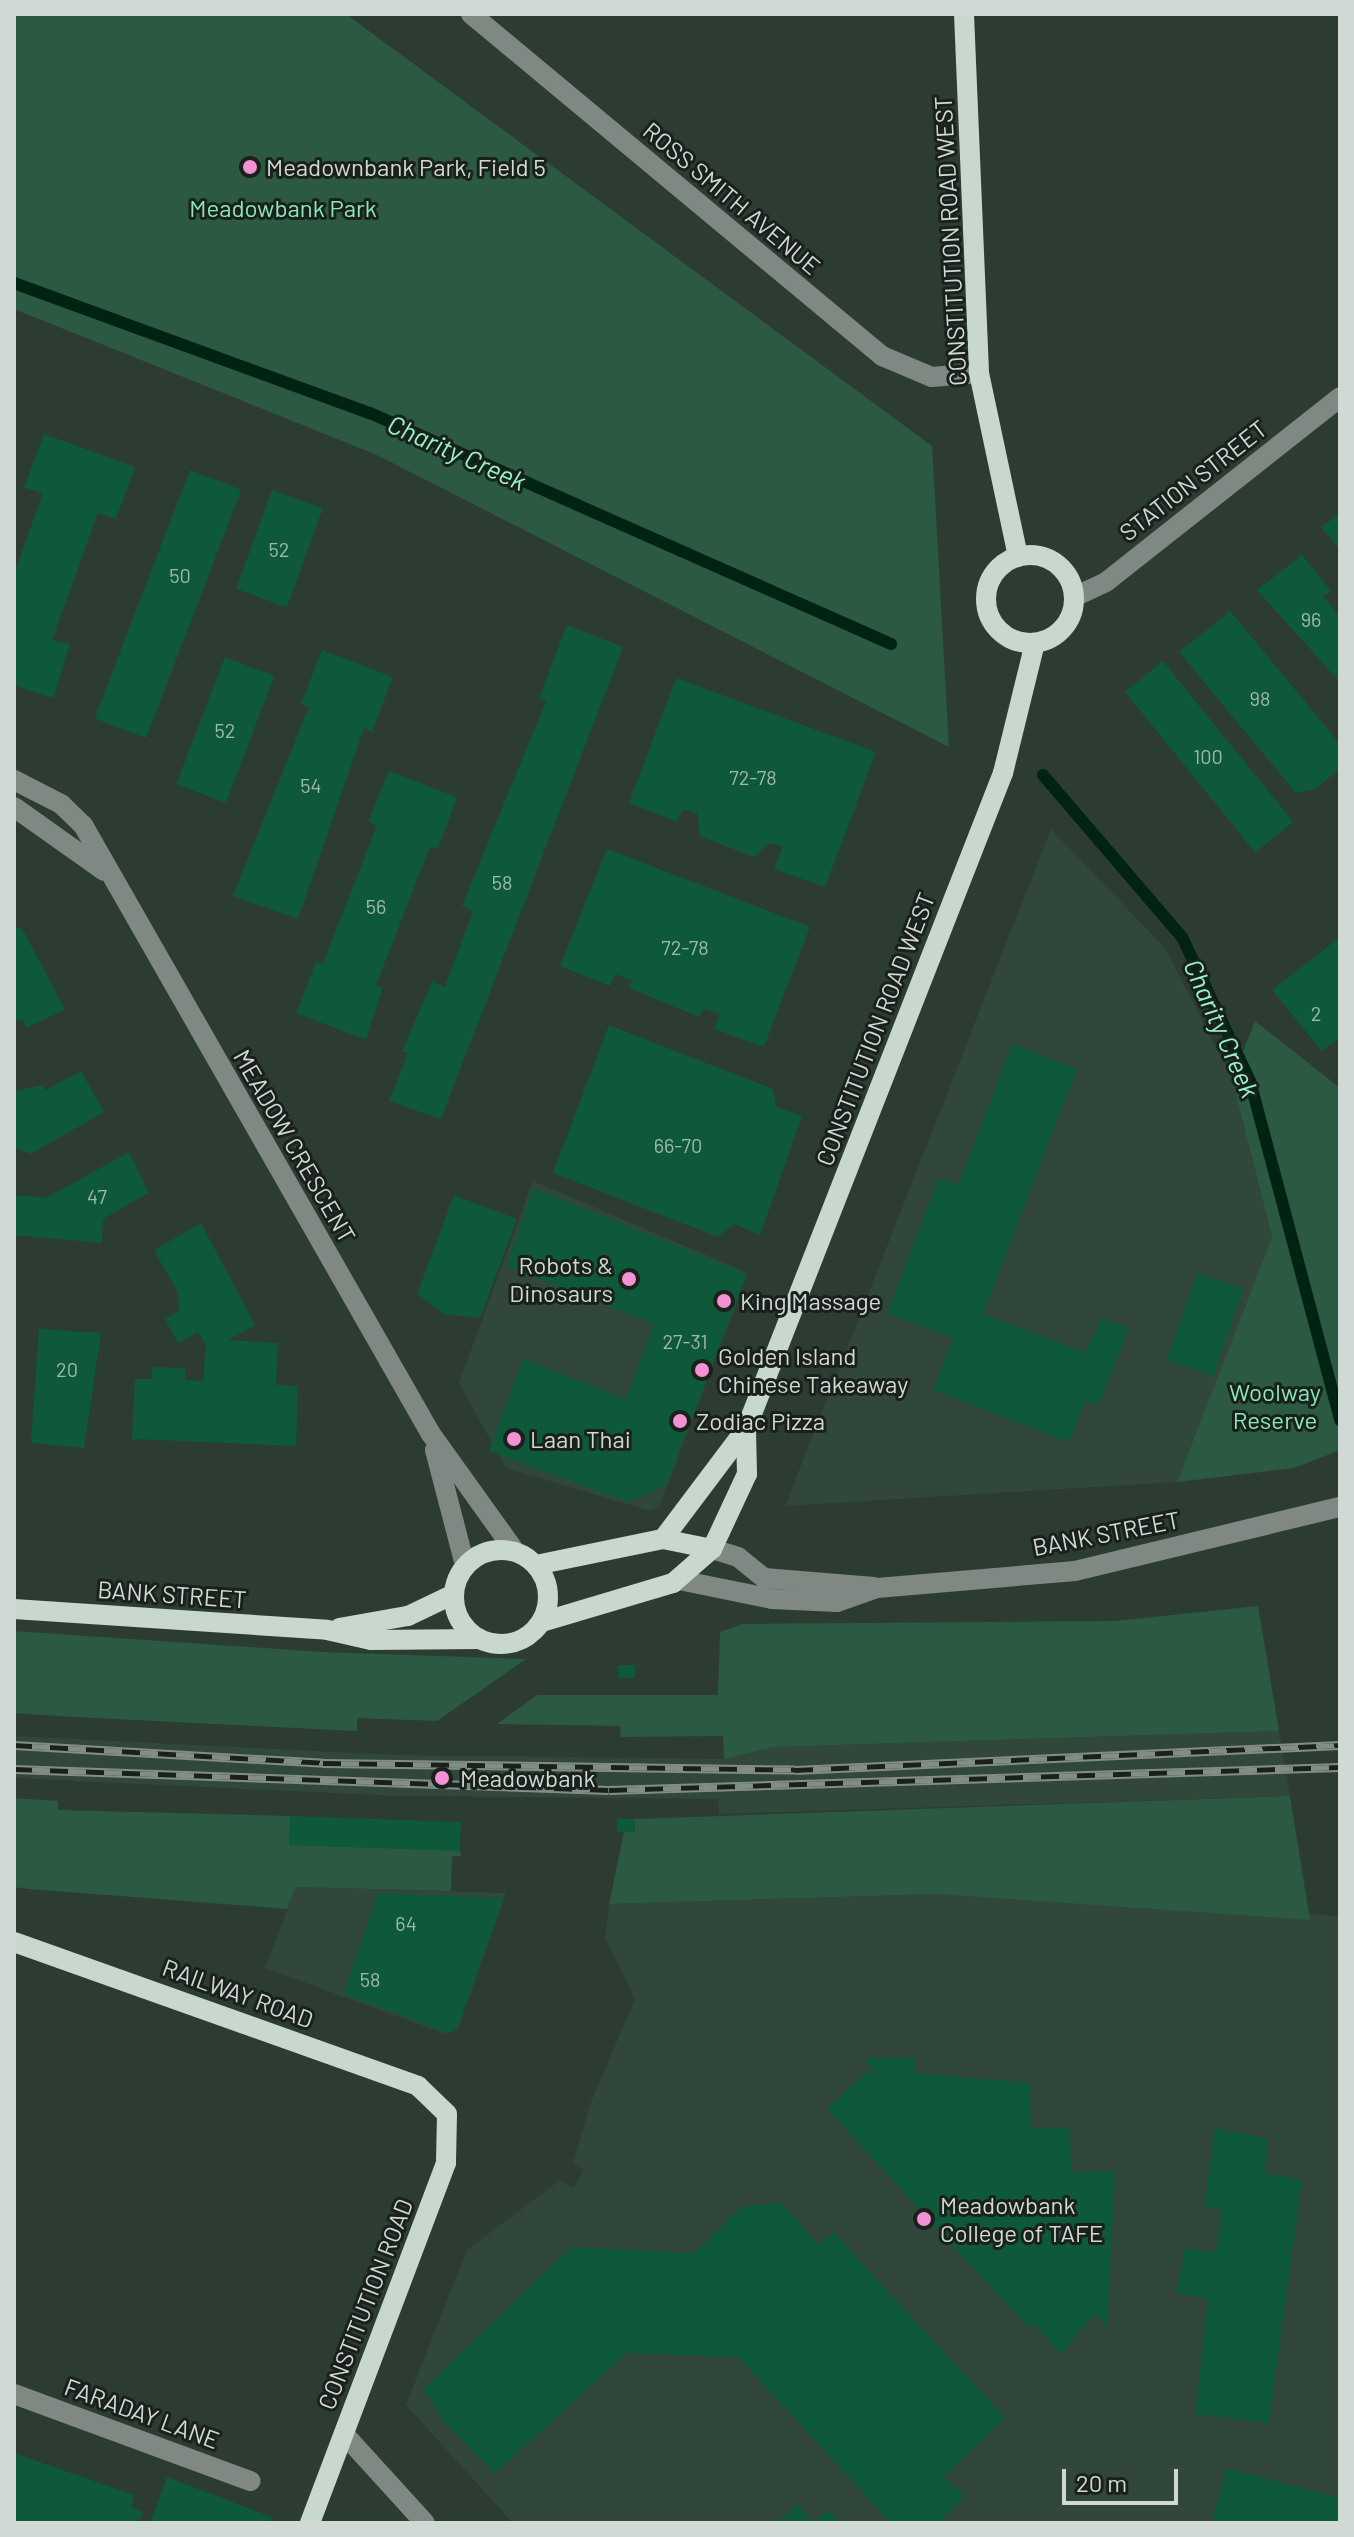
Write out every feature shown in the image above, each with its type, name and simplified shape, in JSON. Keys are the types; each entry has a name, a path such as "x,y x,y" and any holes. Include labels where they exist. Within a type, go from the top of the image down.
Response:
{"main road":[{"name":"CONSTITUTION ROAD WEST","path":"964,14 979,373 1018,557"},
{"path":"1018,557 1056,563 1074,597 1063,628 1035,643 1004,635 987,608 993,576 1018,557"},
{"name":"CONSTITUTION ROAD WEST","path":"663,1539 684,1519 714,1465 746,1429 1003,773 1035,643"},
{"name":"CONSTITUTION ROAD WEST","path":"712,1549 747,1474 746,1429"},
{"path":"536,1565 663,1539 712,1549"},
{"name":"BANK STREET","path":"542,1622 679,1580 712,1549"},
{"path":"514,1550 536,1565 548,1595 542,1622 521,1640 480,1639 460,1620 454,1594 465,1565 484,1552 514,1550"},
{"name":"BANK STREET","path":"327,1630 408,1616 454,1594"},
{"name":"BANK STREET","path":"14,1609 327,1630 371,1640 480,1639"},
{"name":"RAILWAY ROAD","path":"14,1942 418,2086 440,2101"},
{"name":"CONSTITUTION ROAD","path":"310,2523 446,2163 450,2130 440,2101"}],"street":[{"name":"ROSS SMITH AVENUE","path":"471,14 882,356 932,377 979,373"},
{"name":"STATION STREET","path":"1074,597 1106,582 1340,397"},
{"name":"MEADOW CRESCENT","path":"14,780 61,804 116,881 431,1434 514,1550"},
{"name":"MEADOW CRESCENT","path":"14,807 116,881"},
{"name":"MEADOW CRESCENT","path":"431,1434 465,1565"},
{"name":"BANK STREET","path":"712,1549 764,1578 877,1588 1075,1571 1340,1507"},
{"name":"BANK STREET","path":"679,1580 785,1600 837,1602 877,1588"},
{"name":"FARADAY LANE","path":"14,2394 251,2481"},
{"path":"344,2434 425,2523"}],"shaded area":[{"path":"1051,829 1165,948 1232,1079 1272,1237 1177,1482 785,1506"},
{"path":"533,1181 748,1273 659,1507 651,1511 506,1468 459,1383"},
{"path":"1279,1731 1290,1796 719,1814 718,1799 396,1796 14,1778 14,1736 397,1755 724,1759 774,1747"},
{"path":"296,1887 506,1893 458,2029 446,2034 265,1968"},
{"name":"Meadowbank College of TAFE","path":"938,1894 1340,1916 1340,2523 513,2523 406,2405 467,2250 559,2181 574,2187 584,2170 573,2164 591,2102 635,1999 605,1938 609,1904"}],"green space":[{"name":"Meadowbank Park","path":"14,14 346,14 932,446 949,747 377,455 14,309"},
{"name":"Woolway Reserve","path":"1255,1021 1340,1088 1340,1450 1294,1468 1177,1482 1272,1237 1232,1079"},
{"path":"1258,1606 1279,1731 774,1747 724,1759 723,1736 621,1737 620,1726 497,1724 537,1695 718,1695 720,1632 743,1624 1115,1621"},
{"path":"14,1631 323,1652 526,1659 437,1721 357,1718 357,1731 74,1717 14,1713"},
{"path":"1290,1796 1310,1920 938,1894 609,1904 624,1832 635,1832 635,1819"},
{"path":"14,1798 58,1801 58,1810 290,1816 291,1845 460,1850 461,1856 452,1856 451,1891 296,1887 287,1909 29,1889 14,1887"}],"building":[{"path":"44,434 135,467 116,519 98,513 52,640 70,644 53,698 14,685 14,574 43,493 24,488"},
{"path":"190,470 241,490 146,738 95,718"},
{"path":"272,490 323,508 287,607 236,589"},
{"path":"1340,513 1340,551 1321,527"},
{"path":"1302,555 1331,591 1323,596 1340,617 1340,682 1257,590"},
{"path":"1230,611 1340,744 1340,769 1315,789 1296,793 1179,652"},
{"path":"567,625 623,647 441,1119 389,1101 408,1053 402,1051 432,982 445,987 473,911 462,906 546,701 539,698"},
{"path":"322,650 393,677 372,732 364,728 298,919 233,896 309,707 301,704"},
{"path":"225,657 274,676 226,803 176,784"},
{"path":"1163,661 1293,822 1255,853 1125,692"},
{"path":"676,678 876,752 825,887 774,869 783,846 769,843 754,857 699,836 698,814 683,809 677,822 629,803"},
{"path":"389,771 457,797 438,849 430,847 376,985 383,987 366,1040 296,1013 316,962 323,964 377,825 368,822"},
{"path":"607,849 810,927 764,1047 714,1029 720,1014 704,1009 699,1017 629,988 632,981 615,974 610,986 560,966"},
{"path":"14,927 22,928 65,1010 26,1028 23,1019 14,1022"},
{"path":"1340,937 1340,1037 1322,1051 1272,990"},
{"path":"609,1025 773,1089 776,1107 802,1116 760,1235 734,1224 718,1237 553,1173"},
{"path":"1012,1044 1077,1069 983,1314 1085,1352 1102,1318 1129,1328 1099,1405 1085,1402 1069,1442 933,1390 953,1338 887,1313 939,1178 959,1184"},
{"path":"81,1071 104,1112 31,1154 14,1148 14,1091 42,1085 46,1090"},
{"path":"129,1152 149,1193 103,1219 102,1243 14,1235 14,1195 46,1198"},
{"path":"533,1188 747,1274 666,1485 628,1502 489,1451 523,1359 626,1399 654,1324 507,1266"},
{"path":"454,1195 517,1219 480,1318 444,1314 417,1294"},
{"path":"201,1223 255,1325 228,1340 278,1343 276,1385 298,1386 296,1446 132,1439 135,1379 152,1379 152,1367 185,1368 185,1380 203,1381 206,1345 198,1332 178,1343 165,1319 180,1310 177,1291 154,1250"},
{"path":"1197,1273 1243,1289 1213,1376 1167,1360"},
{"path":"39,1329 101,1333 84,1448 31,1443"},
{"path":"618,1665 635,1665 635,1678 618,1678"},
{"path":"290,1816 461,1822 460,1851 289,1845"},
{"path":"617,1819 635,1819 635,1832 617,1832"},
{"path":"378,1893 504,1898 457,2029 448,2033 344,1994"},
{"path":"864,2058 915,2058 915,2073 1030,2083 1031,2128 1070,2128 1071,2172 1115,2172 1107,2328 1095,2313 1061,2354 1033,2323 1028,2327 827,2109 869,2070 881,2079"},
{"path":"1215,2128 1269,2139 1265,2173 1302,2180 1269,2423 1195,2414 1208,2299 1177,2293 1185,2248 1216,2252 1221,2210 1204,2207"},
{"path":"782,2203 818,2245 833,2232 1005,2418 944,2477 965,2496 938,2523 891,2523 738,2357 627,2353 495,2473 442,2419 424,2389 571,2247 695,2253 741,2207"},
{"path":"14,2453 134,2495 131,2507 143,2512 138,2523 14,2523"},
{"path":"1226,2468 1340,2498 1340,2523 1212,2523"},
{"path":"167,2477 272,2517 270,2523 150,2523"},
{"path":"798,2504 813,2522 828,2509 840,2523 777,2523"}],"waterway":[{"name":"Charity Creek","path":"14,283 370,413 891,644"},
{"name":"Charity Creek","path":"1043,775 1182,937 1250,1081 1340,1420"}],"railway":[{"path":"14,1745 323,1763 795,1770 1340,1745"},
{"path":"14,1769 609,1790 1340,1767"}],"place":[{"name":"Meadownbank Park, Field 5","path":"250,167"},
{"name":"Robots & Dinosaurs","path":"629,1279"},
{"name":"King Massage","path":"724,1301"},
{"name":"Golden Island Chinese Takeaway","path":"702,1370"},
{"name":"Zodiac Pizza","path":"680,1421"},
{"name":"Laan Thai","path":"514,1439"},
{"name":"Meadowbank","path":"442,1778"},
{"name":"Meadowbank College of TAFE","path":"924,2219"}]}
